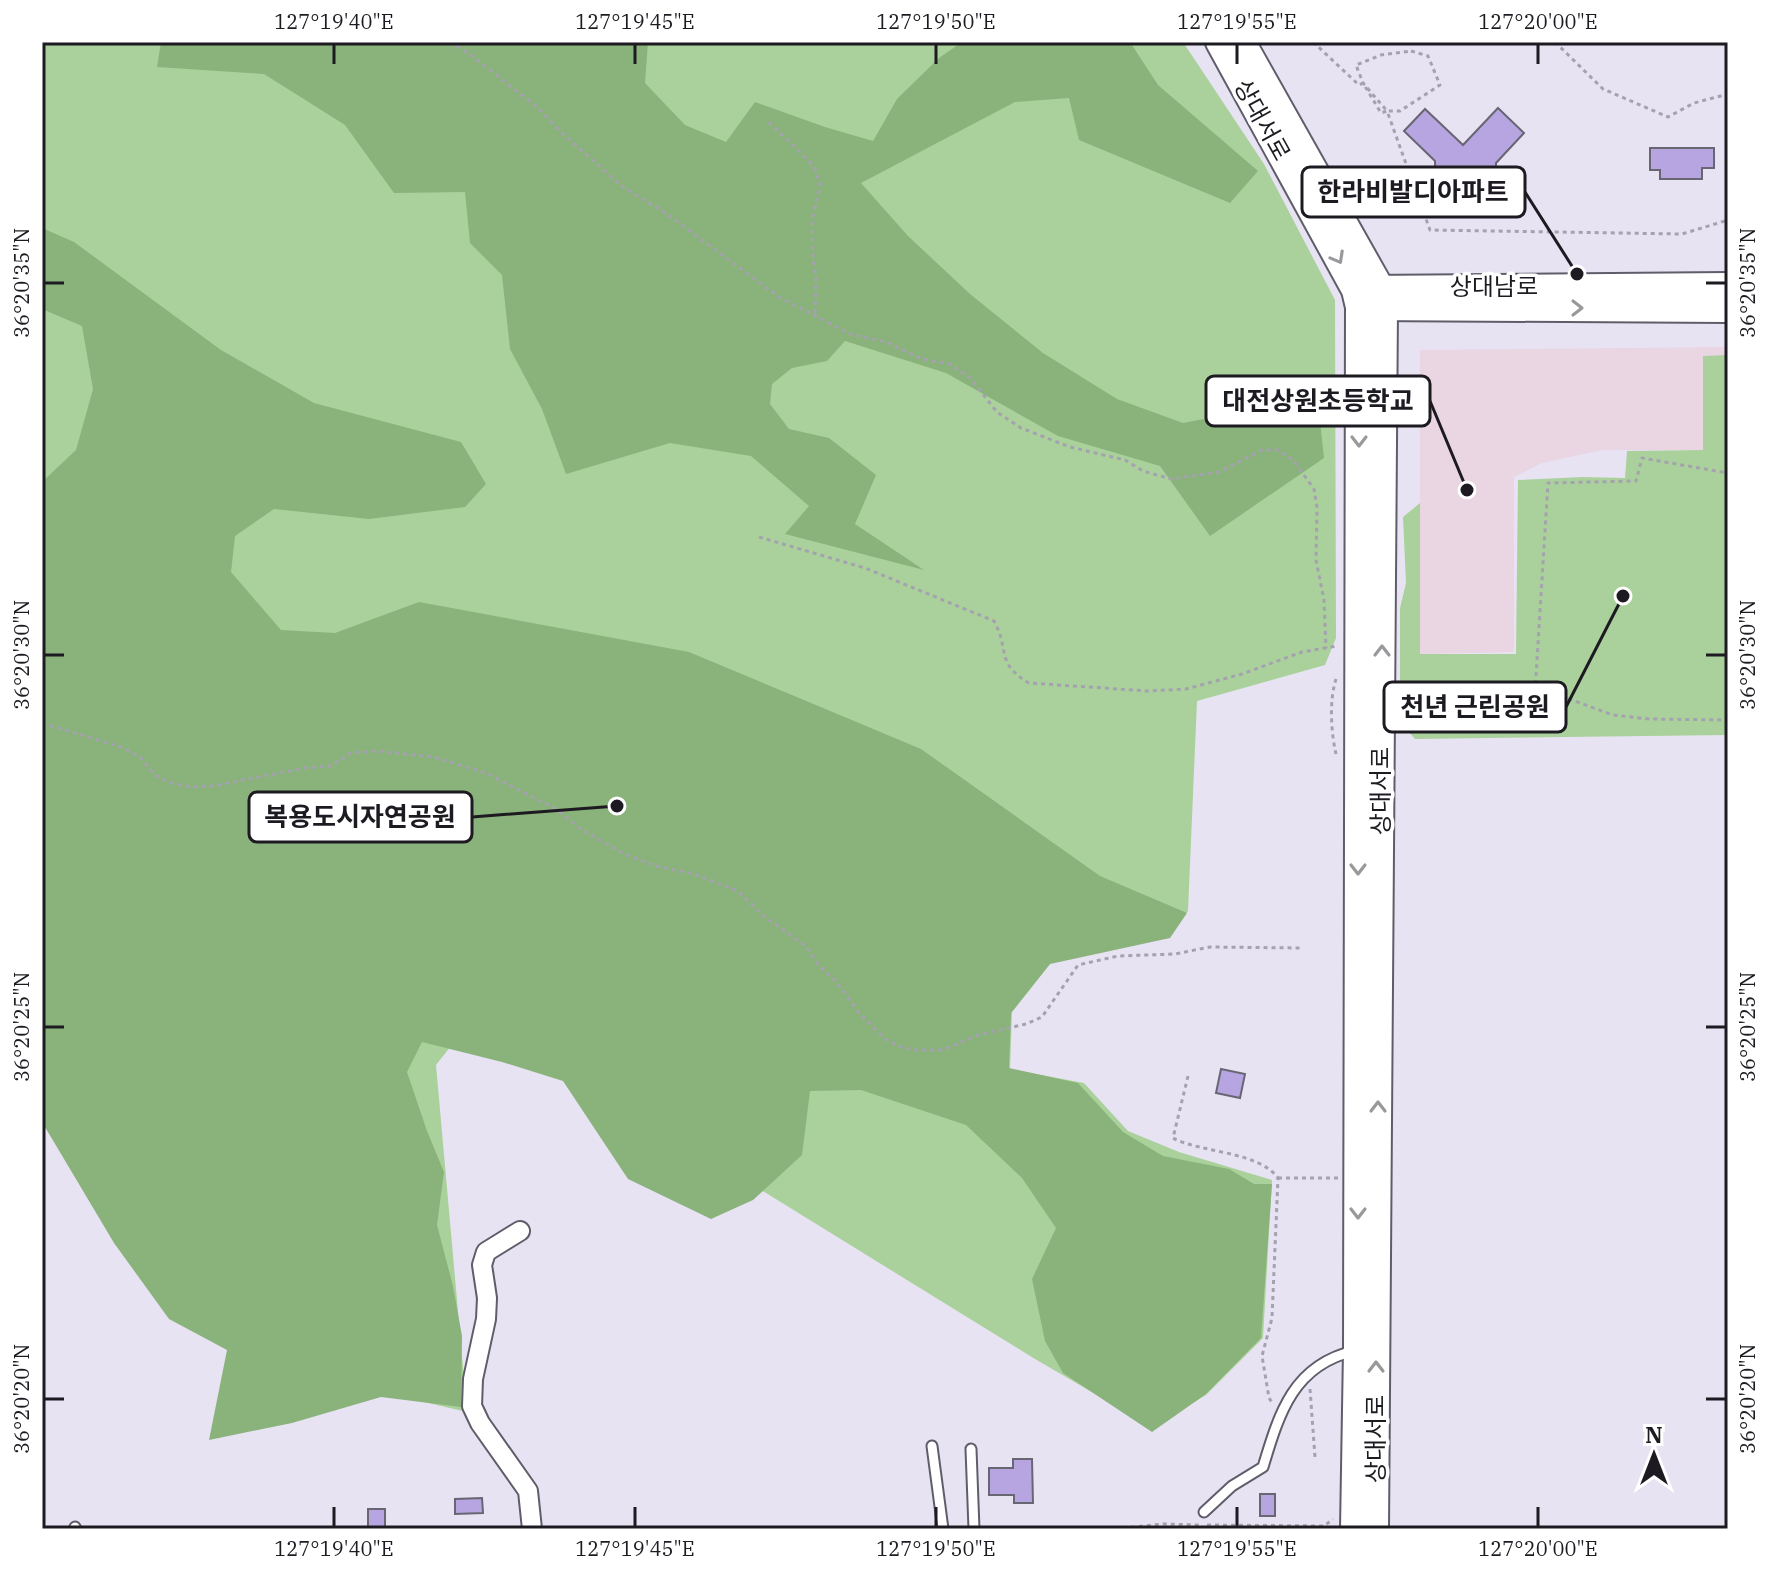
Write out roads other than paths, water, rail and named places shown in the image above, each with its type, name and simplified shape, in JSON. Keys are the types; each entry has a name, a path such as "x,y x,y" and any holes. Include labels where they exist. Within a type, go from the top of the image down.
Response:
{"street":[{"name":"상대서로","path":"1219,42 1370,298 1357,1350 1344,1524"},
{"name":"상대서로","path":"1242,42 1370,298 1375,1529"},
{"name":"상대남로","path":"1370,298 1728,286"},
{"name":"상대남로","path":"1370,298 1728,309"},
{"path":"520,1231 486,1252 482,1265 487,1298 486,1319 473,1379 472,1406 480,1423 528,1491 532,1529"}],"lane":[{"path":"1204,1512 1232,1486 1263,1467 1278,1415 1308,1374 1322,1363 1357,1350"},
{"path":"932,1446 943,1529"},
{"path":"971,1449 974,1529"}],"place":[{"name":"한라비발디아파트","path":"1577,274"},
{"name":"대전상원초등학교","path":"1467,490"},
{"name":"천년 근린공원","path":"1623,596"},
{"name":"복용도시자연공원","path":"617,806"}]}
